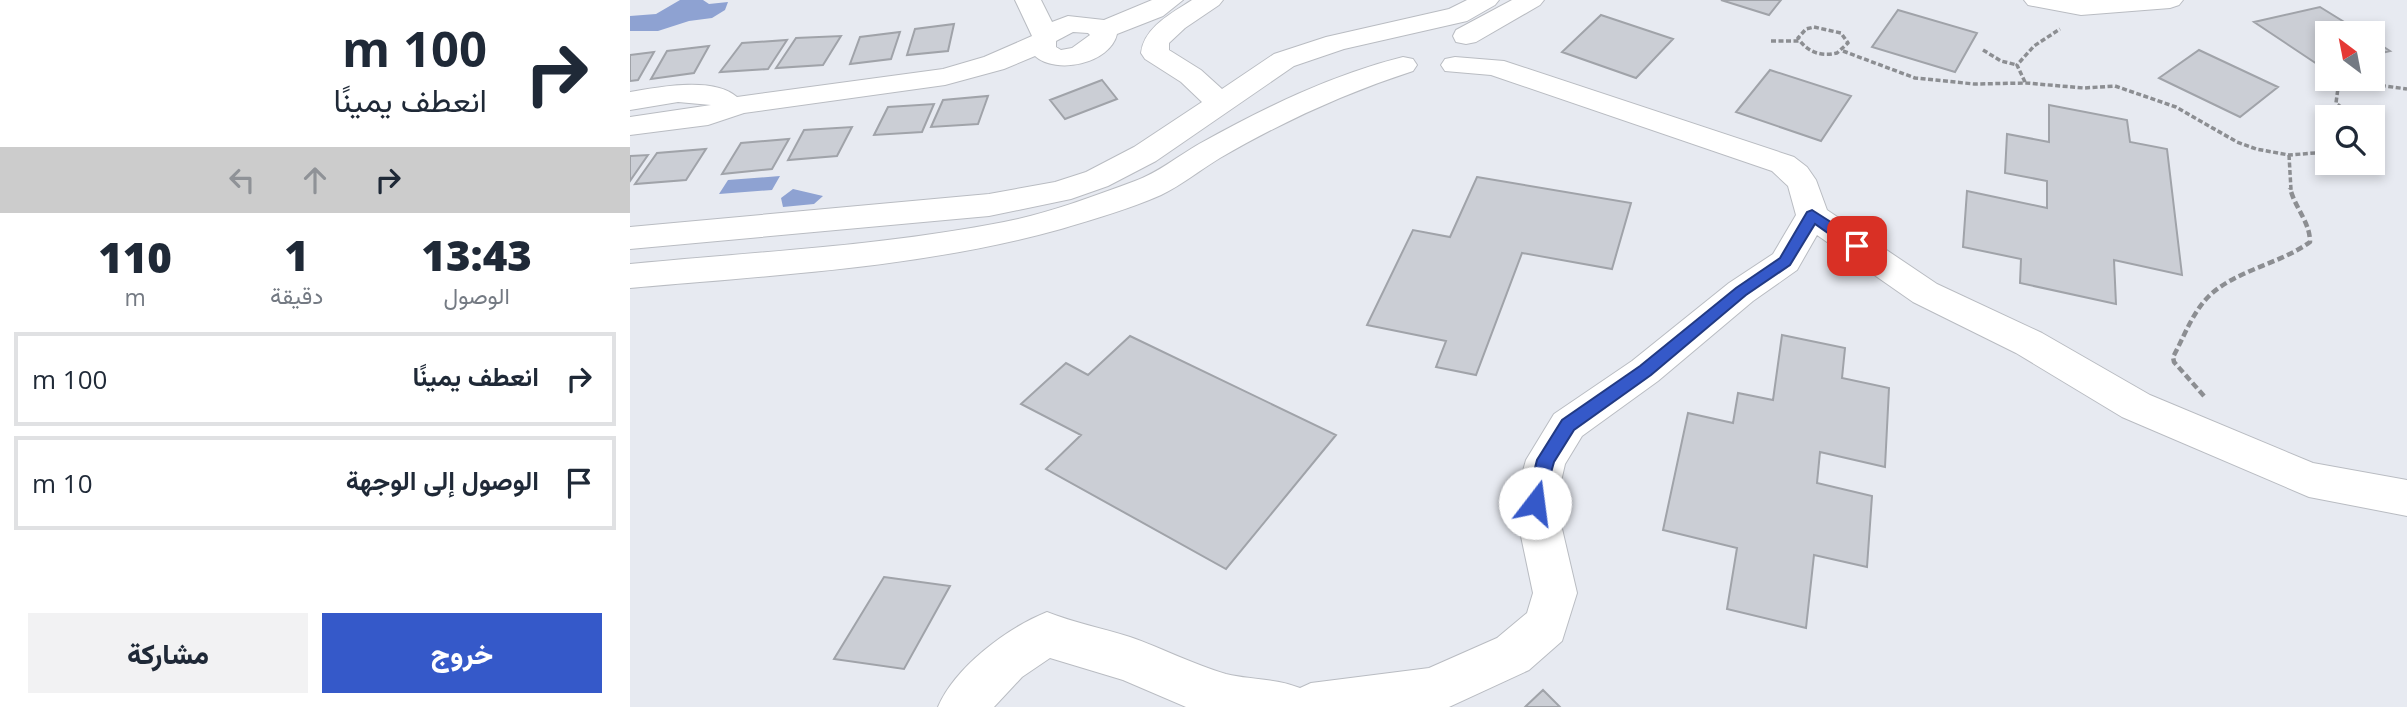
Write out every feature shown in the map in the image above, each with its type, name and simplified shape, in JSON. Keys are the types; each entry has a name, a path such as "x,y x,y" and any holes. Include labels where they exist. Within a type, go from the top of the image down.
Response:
{"street":[{"path":"1028,0 1043,39 1043,50 1048,55 1077,55 1100,44 1104,36 1063,0"},
{"path":"1092,26 1154,10 1170,0"},
{"path":"1210,0 1176,22 1156,41 1155,52 1191,76 1220,103"},
{"path":"630,238 989,205 1060,192 1097,179 1145,154 1284,60 1336,43 1458,15 1486,0"},
{"path":"630,276 901,251 1006,233 1082,212 1151,187 1208,152 1286,110 1344,84 1403,65 1428,73 1531,0"},
{"path":"2037,0 2075,6 2170,0"},
{"path":"1311,707 1431,691 1513,654 1546,626 1555,593 1535,503 1546,460 1568,425 1645,370 1741,292 1785,262 1812,215 1807,191 1798,175 1783,164 1455,53 1427,36 1407,42 1398,53 1403,65"},
{"path":"630,126 708,116 739,105 945,77 994,63 1043,39"},
{"path":"630,101 696,93 709,94 739,105"},
{"path":"1812,215 1925,293 2029,343 2136,406 2309,480 2407,498"},
{"path":"962,707 1006,661 1047,634 1070,644 1129,659 1174,680 1227,698 1288,707"}],"path":[{"path":"2017,65 2034,46 2064,25 2075,6"},
{"path":"1799,41 1801,33 1806,29 1833,29 1846,38 1848,43 1843,51"},
{"path":"1771,41 1799,41 1813,52 1832,54 1843,51 1915,78 1974,84 2026,83 2084,88 2115,86 2176,107 2237,142 2256,149 2289,155 2315,153"},
{"path":"1983,50 2001,61 2017,65 2026,83"},
{"path":"2338,105 2336,103 2338,88 2348,81 2407,89"},
{"path":"2205,398 2174,362 2173,357 2206,299 2217,289 2293,256 2310,242 2311,231 2294,201 2288,177 2289,155"}],"water":[{"path":"680,0 703,0 709,4 728,2 725,10 712,18 689,21 658,31 630,31 630,16 656,14"},
{"path":"780,176 772,190 719,194 728,180"},
{"path":"793,189 823,196 814,204 783,207 781,198"}],"building":[{"path":"1721,0 1781,0 1769,15"},
{"path":"2320,7 2343,21 2315,21 2315,63 2254,22"},
{"path":"1898,10 1977,33 1955,72 1872,47"},
{"path":"1601,15 1673,39 1636,78 1562,52"},
{"path":"954,24 948,51 907,55 915,29"},
{"path":"900,32 891,59 850,64 860,37"},
{"path":"841,36 823,65 776,68 796,38"},
{"path":"787,40 768,69 720,72 742,43"},
{"path":"709,46 694,73 651,79 667,51"},
{"path":"2199,50 2278,87 2240,117 2159,78"},
{"path":"654,52 638,80 630,81 630,55"},
{"path":"1770,70 1851,96 1821,141 1736,112"},
{"path":"1102,80 1117,99 1065,119 1050,100"},
{"path":"988,96 978,124 931,127 943,100"},
{"path":"934,104 922,132 874,135 888,107"},
{"path":"2049,105 2127,120 2130,142 2167,149 2182,275 2114,260 2116,304 2020,283 2021,259 1963,247 1967,191 2047,208 2047,181 2005,173 2007,134 2049,142"},
{"path":"852,127 837,156 788,160 804,130"},
{"path":"789,139 772,169 722,174 741,143"},
{"path":"706,149 686,180 635,184 657,153"},
{"path":"648,155 630,181 630,156"},
{"path":"1477,177 1631,203 1612,269 1522,253 1476,375 1436,367 1446,341 1367,325 1413,230 1450,237"},
{"path":"1782,335 1845,348 1842,378 1889,388 1885,467 1820,452 1817,483 1872,496 1867,567 1814,555 1806,628 1727,609 1737,548 1663,530 1688,413 1733,423 1738,393 1773,400"},
{"path":"1130,336 1336,435 1226,569 1046,469 1081,435 1021,404 1066,363 1088,375"},
{"path":"884,577 950,586 904,669 834,659"},
{"path":"1543,690 1560,707 1525,707"}],"route":[{"path":"1535,503 1546,460 1568,425 1645,370 1741,292 1785,262 1812,215 1857,246"}]}
